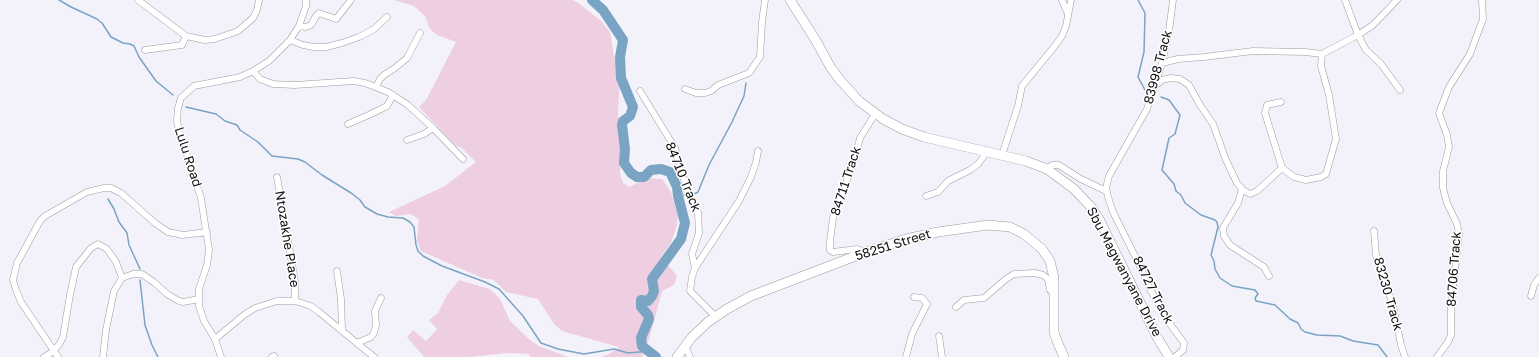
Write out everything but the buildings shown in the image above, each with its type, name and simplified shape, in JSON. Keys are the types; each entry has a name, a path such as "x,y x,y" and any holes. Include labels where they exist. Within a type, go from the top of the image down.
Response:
{"main road":[{"name":"Sbu Magwanyane Drive","path":"790,0 816,39 830,66 840,80 859,101 875,114 912,134 1026,161 1047,169 1086,200 1096,214 1157,337 1169,357"},
{"name":"58251 Street","path":"677,357 699,330 715,316 751,296 866,252 906,239 938,232 988,225 1010,227 1030,237 1042,249 1050,261 1054,278 1054,332 1056,341 1064,357"}],"street":[{"path":"138,0 186,36 205,40 215,39 238,31 253,18 257,10 259,0"},
{"name":"Lulu Road","path":"221,357 215,339 204,321 199,306 199,289 209,250 202,198 179,130 177,121 178,108 182,98 194,86 240,77 269,61 290,40 300,26 306,6 306,0"},
{"path":"300,26 306,27 311,25 319,13 336,19 351,0"},
{"path":"685,89 696,93 711,91 718,85 749,73 760,57 765,0"},
{"path":"1062,0 1068,14"},
{"path":"1002,155 1018,106 1022,86 1059,41 1066,26 1071,0"},
{"name":"83998 Track","path":"1107,194 1106,184 1109,176 1147,109 1155,86 1169,31 1173,0"},
{"path":"1345,0 1358,35 1366,50 1381,64 1400,90"},
{"path":"1162,63 1178,59 1253,51 1305,52 1322,54 1358,35 1373,25 1397,0"},
{"name":"84706 Track","path":"1437,357 1448,342 1451,335 1452,304 1459,234 1457,224 1447,203 1443,188 1443,171 1449,146 1439,113 1449,87 1470,54 1483,20 1482,0"},
{"path":"290,40 303,45 326,47 342,44 374,29 387,17"},
{"path":"376,87 384,75 407,58 420,33"},
{"path":"145,50 182,45 186,36"},
{"path":"1281,102 1268,105 1265,113 1282,168 1294,177 1306,180 1321,177 1326,174 1336,139 1329,95 1321,66 1322,54"},
{"path":"253,71 264,82 281,85 354,81 376,87 393,95 408,105 463,159"},
{"path":"1155,86 1162,80 1171,78 1184,81 1192,90 1200,105 1212,121 1231,170 1246,193 1255,192 1282,168"},
{"name":"84710 Track","path":"640,90 675,148 687,190 698,212 699,234 692,254 695,268"},
{"path":"348,124 387,106 393,95"},
{"name":"84711 Track","path":"866,252 857,249 840,252 831,251 830,241 833,218 855,158 861,135 875,114"},
{"path":"407,140 424,134 433,128"},
{"path":"715,316 690,291 695,268 739,201 751,177 758,151"},
{"path":"926,196 938,192 948,181 970,170 978,164 987,152"},
{"path":"1047,169 1052,165 1059,165 1107,194"},
{"name":"Ntozakhe Place","path":"277,177 295,281 295,301"},
{"path":"58,357 21,302 13,280 17,263 40,221 45,216 87,192 111,188 121,193 155,223 168,232 183,235 207,232"},
{"path":"1242,189 1238,203 1225,224 1223,232 1224,236 1230,245 1264,267 1269,276"},
{"name":"84727 Track","path":"1107,194 1113,212 1162,314 1184,343 1183,350 1176,357"},
{"name":"83230 Track","path":"1374,231 1376,255 1393,305 1405,357"},
{"path":"44,357 54,351 60,343 64,333 76,267 86,253 96,245 104,247 111,254 122,278"},
{"path":"337,271 341,299 342,330"},
{"path":"956,307 964,300 984,298 1010,276 1035,273 1043,275 1048,279 1050,286 1050,305 1054,311"},
{"path":"103,357 114,291 122,278 133,274 142,274 167,294 178,300 183,302 198,299"},
{"path":"1531,296 1534,285 1539,278"},
{"path":"906,357 915,327 927,304 922,298 914,297"},
{"path":"357,343 371,337 374,332 376,325 375,311 381,298"},
{"path":"215,339 244,315 255,308 277,301 295,301 311,306 374,357"},
{"path":"939,336 942,357"},
{"path":"685,346 690,357"}],"shaded area":[{"path":"394,0 572,0 577,2 600,20 610,32 614,56 620,75 618,114 622,143 620,174 623,183 629,187 647,178 662,179 671,192 678,215 677,225 671,243 661,257 677,276 674,285 662,291 650,336 642,357 600,357 609,354 619,347 562,331 554,324 538,299 506,292 494,280 482,278 421,251 417,241 419,219 410,214 396,216 389,212 445,186 476,162 462,148 455,145 419,107 426,100 456,42 437,35 430,29 425,16 414,6"},
{"path":"459,280 490,289 500,299 510,321 531,341 539,346 568,357 530,357 529,354 509,353 468,357 424,357 407,337 413,330 426,341 437,329 429,320 438,313 447,295"}],"waterway":[{"path":"59,0 97,19 102,23 111,37 123,43 134,46 139,57 156,81 173,95"},
{"path":"592,0 603,10 623,40 620,57 621,78 633,107 630,116 623,121 622,125 625,149 624,163 631,173 637,177 644,177 651,170 661,169 670,172 677,187 685,223 681,239 652,279 654,291 652,296 648,301 641,300 641,307 648,315 649,319 641,338 642,346 656,357"},
{"path":"1138,0 1145,13 1144,52 1138,77 1145,90"},
{"path":"692,195 698,192 709,165 732,122 744,96 746,83"},
{"path":"1161,97 1169,100 1180,115 1175,134 1169,138 1162,170 1174,184 1176,191 1181,195 1185,203 1201,215 1217,222 1218,227 1211,255 1214,261 1215,269 1220,278 1232,286 1255,290 1258,294 1255,298 1256,301 1275,305 1290,319 1298,323 1301,329 1305,332 1317,335 1340,336 1353,341 1378,345 1387,357"},
{"path":"186,107 216,114 225,121 237,125 240,130 258,142 272,156 298,159 305,162 322,175 351,193 360,200 365,207 377,214 388,217 403,218 410,222 414,227 418,251 423,256 442,266 485,282 499,289 523,316 541,343 558,349 584,354 614,349 628,353 650,351"},
{"path":"678,196 687,195"},
{"path":"108,199 119,222 127,233 129,245 140,269"},
{"path":"140,280 145,325 158,357"}]}
